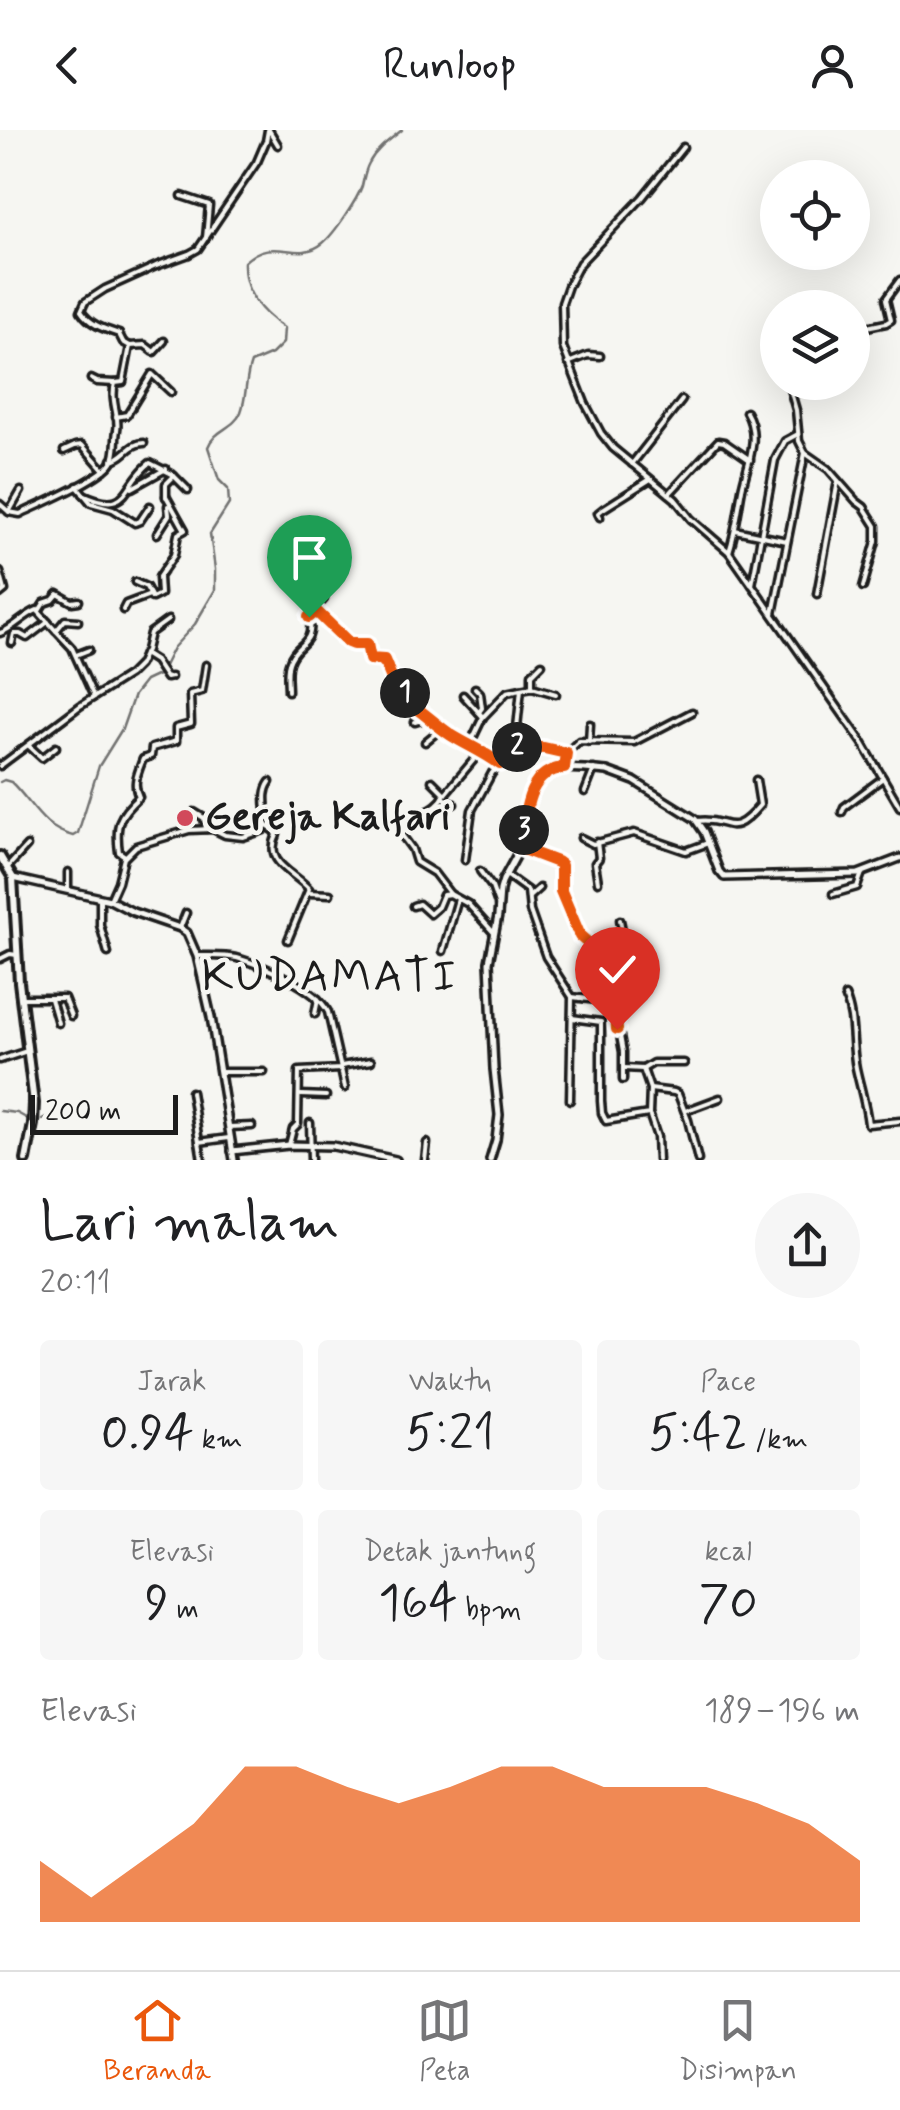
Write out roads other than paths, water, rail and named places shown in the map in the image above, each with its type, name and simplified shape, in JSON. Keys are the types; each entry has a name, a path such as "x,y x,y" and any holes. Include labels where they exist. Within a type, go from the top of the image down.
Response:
{"main road":[{"path":"0,856 13,878 16,954 34,1112 26,1160"}],"street":[{"path":"269,130 278,146"},
{"path":"164,341 154,352 145,345 130,346 119,334 86,319 81,311 85,302 105,290 194,252 257,162 269,130"},
{"path":"682,147 574,273 561,310 568,363 601,433 613,448 669,494 729,552 862,742 900,807"},
{"path":"182,196 209,205 206,238"},
{"path":"870,326 890,320 886,299 900,280"},
{"path":"91,379 123,382 130,346"},
{"path":"568,363 600,356"},
{"path":"116,417 129,413 152,374 171,392"},
{"path":"0,504 9,512 20,514 104,470 116,450 114,382"},
{"path":"632,464 682,400"},
{"path":"773,614 804,453 793,400"},
{"path":"729,552 750,461 752,429 746,412"},
{"path":"752,585 777,454 785,441 798,434"},
{"path":"669,494 718,441 750,461"},
{"path":"112,460 132,445 144,442"},
{"path":"64,450 80,445 86,448 104,470"},
{"path":"804,453 828,469 864,507 876,526 876,541 863,587"},
{"path":"132,488 147,464 153,464 166,469 188,490"},
{"path":"82,494 98,502 112,502 166,469"},
{"path":"157,534 169,515 166,484 174,476"},
{"path":"600,517 600,511 649,480"},
{"path":"816,594 838,481"},
{"path":"77,486 93,504 113,509 135,523 150,506"},
{"path":"9,512 21,491"},
{"path":"134,582 144,585 154,598 160,594 160,574 174,555 178,534 185,530 166,496"},
{"path":"735,530 787,540"},
{"path":"0,572 6,590 0,594"},
{"path":"288,690 289,661 309,638 309,617 324,599 319,588 320,573"},
{"path":"0,633 39,611 58,594 70,601 80,601"},
{"path":"123,610 126,604 150,595"},
{"path":"39,611 68,641 94,697"},
{"path":"316,611 348,642 367,644 370,659 384,660 392,679 400,680 406,694 404,700 500,764"},
{"path":"56,631 65,620 78,621"},
{"path":"0,766 129,675 144,654 150,633 168,620"},
{"path":"12,643 15,633 27,638 48,622"},
{"path":"76,656 89,650"},
{"path":"144,654 155,661 166,678 172,677"},
{"path":"532,687 532,674 542,664"},
{"path":"126,856 118,846 120,815 138,797 135,786 143,759 150,758 153,748 176,741 176,728 191,724 190,694 202,691 206,666"},
{"path":"481,715 507,692 532,687 556,694"},
{"path":"470,744 482,708 475,688"},
{"path":"465,860 472,810 492,772 514,747 522,688"},
{"path":"462,695 481,715"},
{"path":"564,768 566,753 579,741 634,742 692,712"},
{"path":"415,722 430,717"},
{"path":"588,742 590,724"},
{"path":"424,742 442,728"},
{"path":"28,746 42,758 56,748"},
{"path":"514,747 566,753"},
{"path":"482,750 445,796 414,816 401,834 416,862 434,873 450,894 468,904 494,932"},
{"path":"586,792 594,769"},
{"path":"490,1160 498,1116 489,962 500,890 520,848 533,786 546,772 594,769 634,781 697,821 718,871 728,878 862,873 900,858"},
{"path":"842,812 884,778"},
{"path":"697,821 710,820 732,827 740,824 760,805 756,780"},
{"path":"432,781 454,804"},
{"path":"110,900 132,848 179,832 206,829 243,837 264,830 264,791 270,782"},
{"path":"194,812 202,816 206,829"},
{"path":"266,826 277,835 273,844 276,861 308,887 309,894 288,940"},
{"path":"581,838 591,844 634,833 686,851 708,843"},
{"path":"597,842 599,858 594,863 598,882"},
{"path":"8,866 27,846"},
{"path":"520,848 561,865 562,894 580,936 621,985 622,1003 616,1019 622,1044 623,1080"},
{"path":"68,872 68,889"},
{"path":"480,872 492,887 498,904"},
{"path":"833,894 854,889 862,873"},
{"path":"506,875 526,888 548,964 572,998 570,1100"},
{"path":"13,878 110,900 180,928 190,937 220,1072 234,1160"},
{"path":"530,897 539,888"},
{"path":"309,894 330,894"},
{"path":"412,906 419,904 430,914 443,895 450,894"},
{"path":"100,897 100,925 108,952"},
{"path":"443,951 458,899"},
{"path":"180,928 186,913"},
{"path":"598,953 621,938 620,920"},
{"path":"0,960 16,954"},
{"path":"196,956 239,959 288,980 318,999 329,1016 345,1088"},
{"path":"845,996 852,1012 856,1066 868,1124 900,1121"},
{"path":"21,998 65,998 71,1016"},
{"path":"51,998 58,1023"},
{"path":"572,998 622,1003"},
{"path":"315,1014 318,999"},
{"path":"572,1018 602,1022 604,1119 610,1122 649,1114"},
{"path":"0,1060 27,1052"},
{"path":"289,1146 293,1128 298,1124 300,1071 371,1061"},
{"path":"624,1068 684,1063"},
{"path":"643,1069 650,1089 649,1114 658,1160"},
{"path":"220,1072 264,1072"},
{"path":"650,1089 676,1092 698,1160"},
{"path":"190,1092 202,1160"},
{"path":"299,1094 326,1096"},
{"path":"685,1111 720,1098"},
{"path":"310,1123 310,1160"},
{"path":"229,1127 252,1126"},
{"path":"199,1142 230,1138"},
{"path":"426,1143 426,1160"},
{"path":"232,1150 333,1146 360,1157 396,1160"}],"waterway":[{"path":"0,782 11,782 53,827 73,836 78,833 99,766 122,729 134,695 145,681 160,674 173,648 195,624 215,590 210,534 229,504 228,489 219,480 208,447 241,412 251,363 272,354 283,343 284,328 255,300 244,273 244,262 266,250 304,251 323,243 355,200 372,158 402,130"},
{"path":"42,1120 60,1110"},
{"path":"0,1111 28,1119"}],"place":[{"name":"Gereja Kalfari","path":"185,818"}],"district":[{"name":"KUDAMATI","path":"330,977"}]}
